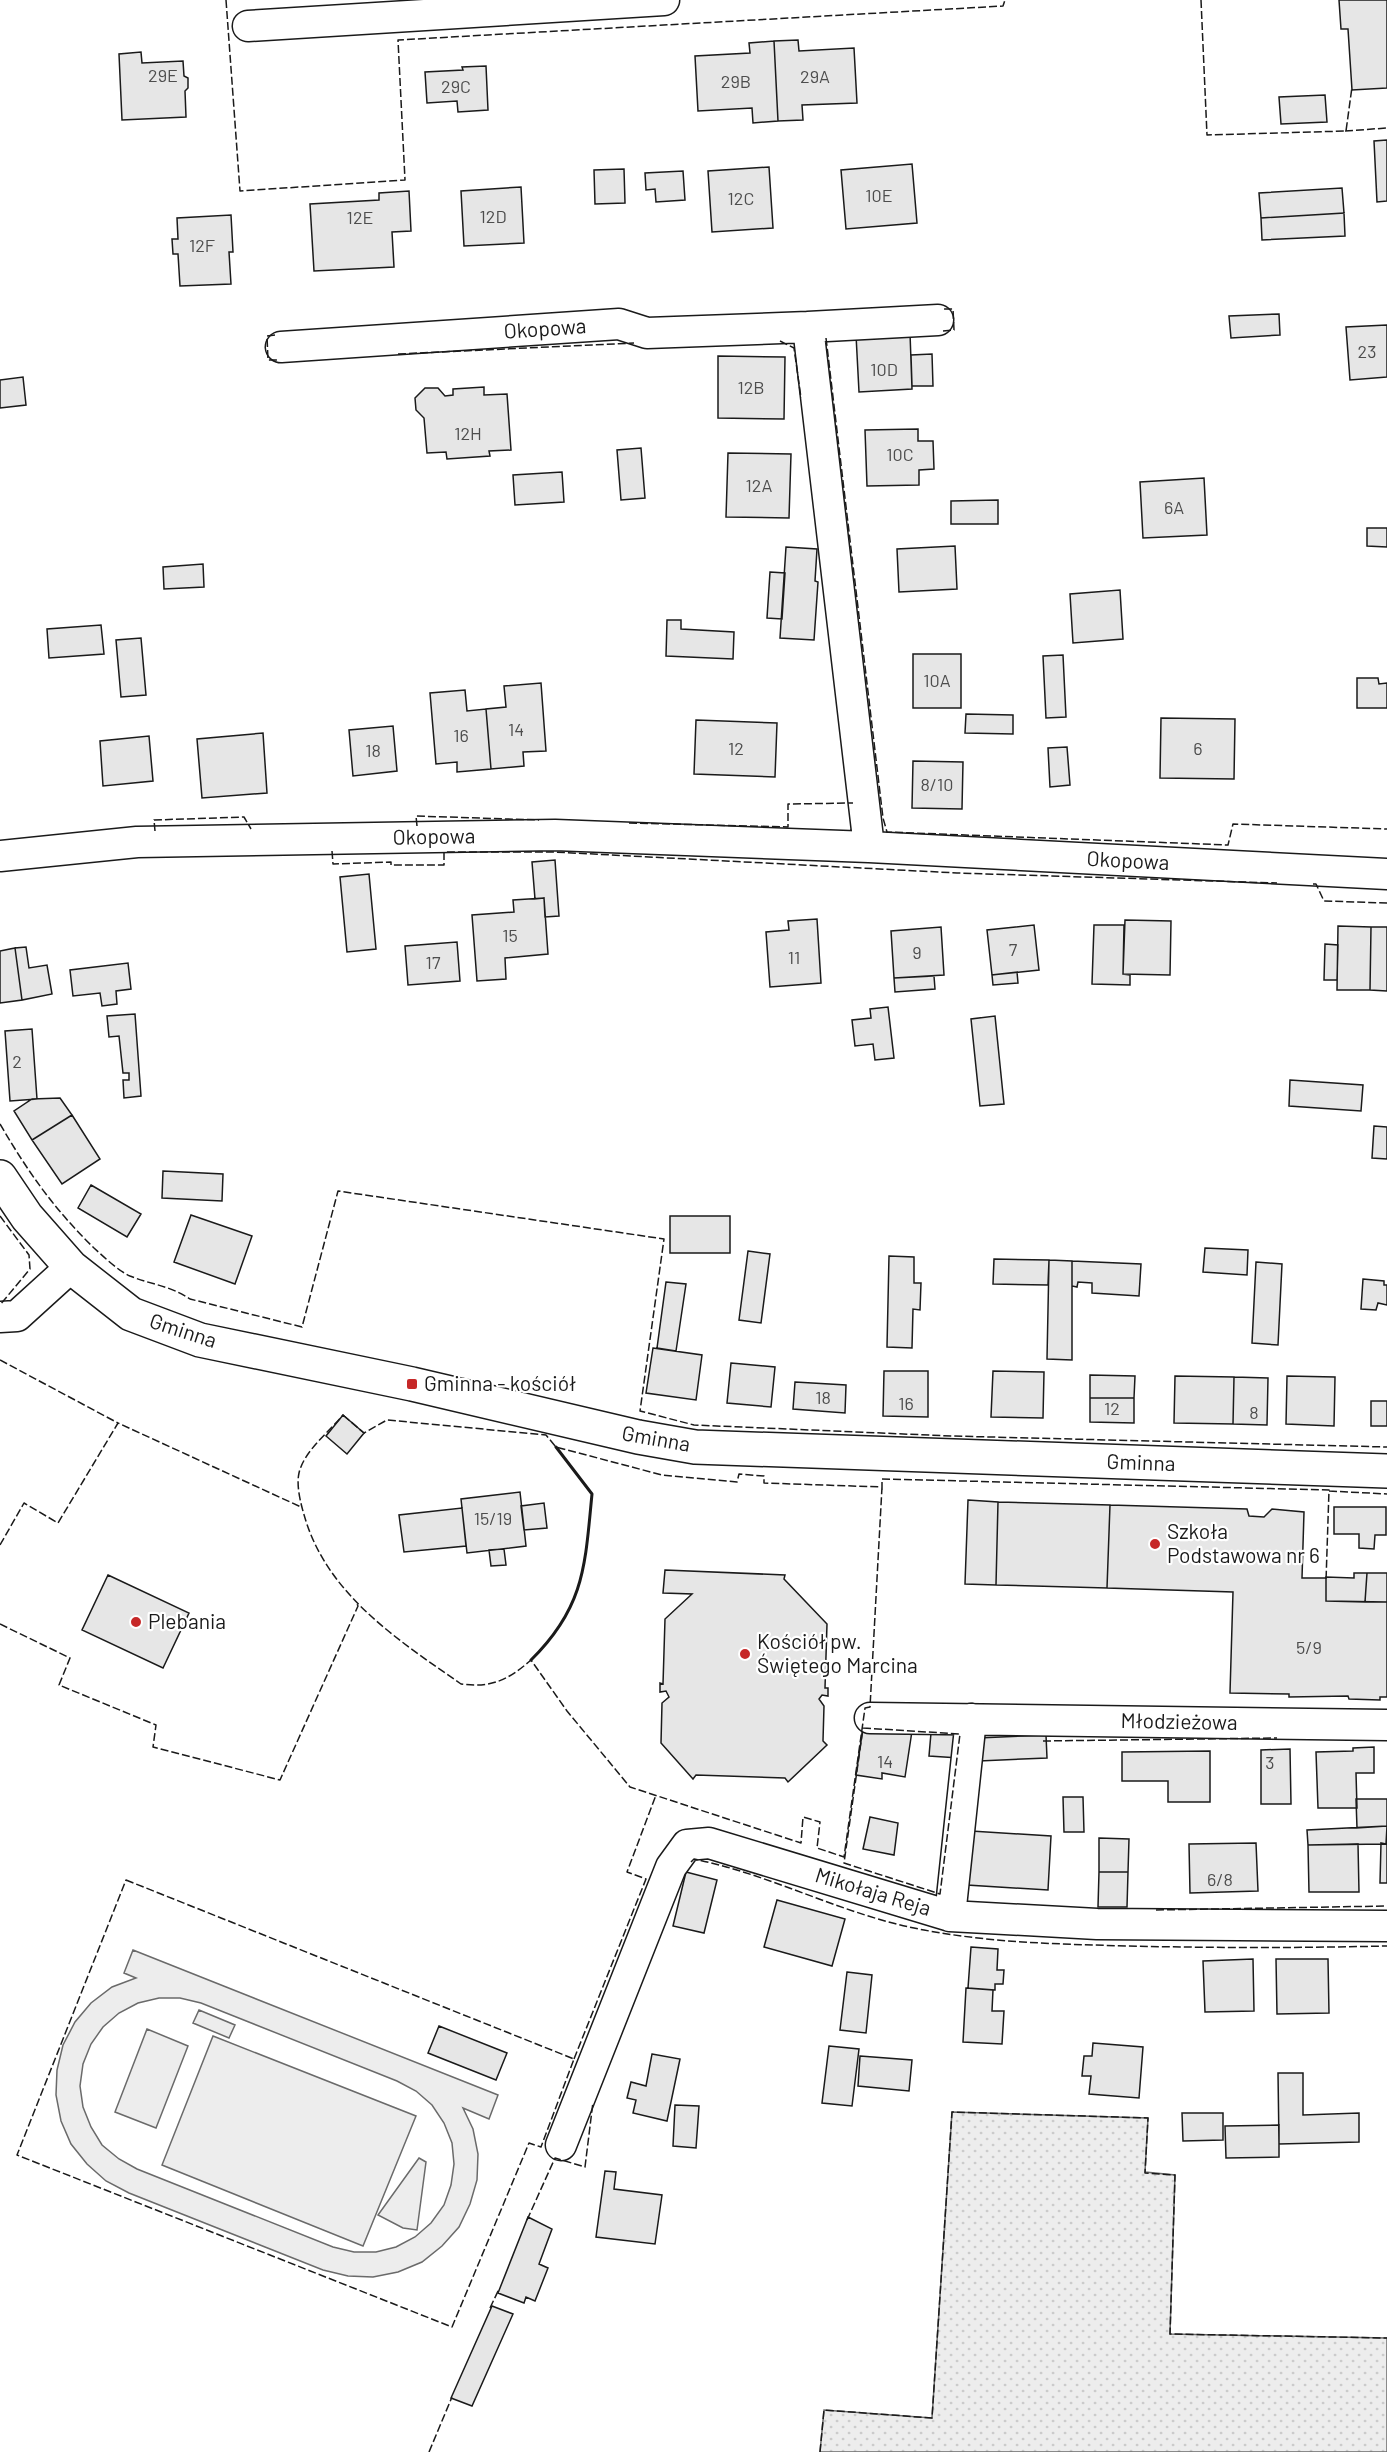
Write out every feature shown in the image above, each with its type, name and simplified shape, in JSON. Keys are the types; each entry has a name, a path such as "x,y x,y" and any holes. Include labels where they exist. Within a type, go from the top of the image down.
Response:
{"street":[{"path":"248,26 664,0"},
{"name":"Okopowa","path":"281,347 619,324 647,333 938,320"},
{"path":"808,327 869,848"},
{"name":"Okopowa","path":"0,856 137,842 555,835 1387,874"},
{"name":"Gminna","path":"0,1177 27,1217 71,1267 131,1314 200,1340 412,1384 638,1437 696,1447 1387,1471"},
{"path":"0,1317 17,1316 71,1267"},
{"name":"Młodzieżowa","path":"870,1718 1387,1725"},
{"path":"950,1916 971,1719"},
{"name":"Mikołaja Reja","path":"561,2145 670,1867 687,1845 709,1843 950,1916 1097,1924 1387,1926"}],"shaded area":[{"path":"133,1950 498,2095 489,2119 463,2108 473,2129 478,2154 477,2180 470,2204 459,2227 442,2246 422,2262 398,2272 373,2277 348,2276 323,2270 129,2193 106,2181 87,2164 71,2144 61,2121 56,2095 57,2070 63,2045 75,2022 91,2003 112,1987 136,1978 124,1973","holes":["159,1998 180,1998 201,2003 397,2081 416,2091 432,2105 444,2123 452,2143 454,2164 451,2185 444,2205 431,2223 415,2237 396,2247 376,2252 354,2252 333,2247 137,2169 119,2159 102,2145 83,2107 80,2086 83,2064 91,2044 103,2027 119,2013 138,2003"]},
{"path":"199,2010 235,2025 229,2038 193,2023"},
{"path":"147,2029 188,2046 156,2128 115,2112"},
{"path":"213,2036 416,2116 363,2246 162,2165"},
{"path":"952,2112 1148,2118 1145,2172 1175,2175 1170,2334 1387,2338 1387,2452 820,2452 824,2410 932,2418"},
{"path":"419,2158 426,2162 417,2230 403,2228 378,2215"}],"building":[{"path":"1339,0 1387,0 1387,88 1352,90 1348,29 1341,29"},
{"path":"798,40 799,51 854,48 857,103 802,105 803,120 778,121 774,41"},
{"path":"774,41 778,121 753,123 752,108 698,111 695,56 750,53 749,43"},
{"path":"141,52 142,63 183,61 184,76 188,78 188,88 185,91 186,117 122,120 119,54"},
{"path":"486,66 488,110 458,112 457,101 427,103 425,72"},
{"path":"1325,95 1327,122 1281,124 1279,97"},
{"path":"1387,140 1387,201 1377,202 1374,141"},
{"path":"912,164 917,223 846,229 841,170"},
{"path":"769,167 773,228 712,232 708,171"},
{"path":"624,169 625,203 595,204 594,170"},
{"path":"683,171 685,200 656,202 655,189 646,190 645,173"},
{"path":"521,187 524,243 464,246 461,191"},
{"path":"1342,188 1344,213 1261,218 1259,193"},
{"path":"409,191 411,231 392,232 394,267 314,271 310,204 379,200 379,193"},
{"path":"1344,213 1345,236 1262,240 1261,218"},
{"path":"231,215 233,252 229,252 231,284 180,286 178,254 173,254 172,239 178,239 177,218"},
{"path":"1279,314 1280,335 1231,338 1229,316"},
{"path":"1387,325 1387,377 1350,380 1346,327"},
{"path":"910,333 912,389 859,392 856,335"},
{"path":"932,354 933,386 912,386 911,355"},
{"path":"718,356 785,357 784,419 718,418"},
{"path":"23,377 26,405 0,408 0,380"},
{"path":"484,387 484,395 507,394 511,450 489,451 490,456 447,459 446,452 427,453 424,418 416,410 415,398 425,388 438,388 445,396 453,395 453,389"},
{"path":"918,429 918,441 933,441 934,469 919,470 919,485 867,486 865,430"},
{"path":"641,448 645,498 621,500 617,450"},
{"path":"728,453 791,454 789,518 726,517"},
{"path":"562,472 564,502 515,505 513,475"},
{"path":"1204,478 1207,535 1143,538 1140,482"},
{"path":"998,500 998,524 951,524 951,501"},
{"path":"1367,528 1387,528 1387,547 1367,546"},
{"path":"955,546 957,589 899,592 897,549"},
{"path":"786,547 817,549 815,581 818,582 814,640 780,638"},
{"path":"203,564 204,587 164,589 163,567"},
{"path":"770,572 785,573 782,619 767,618"},
{"path":"1120,590 1123,639 1073,643 1070,594"},
{"path":"667,620 681,620 681,629 734,632 733,659 666,656"},
{"path":"101,625 104,654 49,658 47,629"},
{"path":"141,638 146,695 121,697 116,640"},
{"path":"913,654 961,654 961,708 913,708"},
{"path":"1063,655 1066,717 1046,718 1043,656"},
{"path":"1357,678 1378,678 1379,684 1387,683 1387,708 1357,708"},
{"path":"541,683 546,751 523,752 524,766 491,769 486,709 506,707 504,686"},
{"path":"465,690 467,711 486,709 491,769 457,772 457,762 436,764 430,693"},
{"path":"966,714 1013,715 1013,734 965,733"},
{"path":"1161,718 1235,719 1234,779 1160,778"},
{"path":"696,720 777,723 775,777 694,774"},
{"path":"393,726 397,771 353,776 349,730"},
{"path":"263,733 267,793 202,798 197,739"},
{"path":"149,736 153,781 103,786 100,741"},
{"path":"1067,747 1070,785 1050,787 1048,748"},
{"path":"913,761 963,762 962,809 912,808"},
{"path":"555,860 559,916 545,917 544,898 535,899 532,862"},
{"path":"369,874 376,949 347,952 340,877"},
{"path":"544,898 548,954 505,958 506,979 477,981 472,915 514,912 513,900"},
{"path":"817,919 821,983 770,987 766,932 789,930 788,921"},
{"path":"1125,920 1171,921 1170,975 1123,974"},
{"path":"1034,925 1039,970 992,975 987,930"},
{"path":"1094,925 1124,925 1123,974 1130,975 1130,985 1092,984"},
{"path":"1338,926 1371,927 1370,990 1337,990"},
{"path":"941,927 944,975 894,978 891,931"},
{"path":"1371,927 1387,927 1387,991 1370,990"},
{"path":"457,942 460,981 408,985 405,946"},
{"path":"1325,944 1338,945 1337,980 1324,980"},
{"path":"26,947 29,968 47,965 52,994 22,1000 15,948"},
{"path":"15,948 22,1000 0,1003 0,951"},
{"path":"128,963 131,989 116,991 117,1004 102,1006 100,993 73,996 70,970"},
{"path":"1017,972 1018,983 993,985 992,975"},
{"path":"934,976 935,989 895,992 894,978"},
{"path":"888,1007 894,1058 875,1060 873,1044 855,1046 852,1020 871,1018 870,1009"},
{"path":"135,1014 141,1096 124,1098 123,1080 129,1080 129,1073 123,1073 119,1036 109,1037 107,1016"},
{"path":"995,1016 1004,1104 980,1106 971,1019"},
{"path":"32,1029 37,1099 10,1101 5,1031"},
{"path":"1290,1080 1363,1085 1361,1111 1289,1106"},
{"path":"60,1098 72,1115 32,1140 14,1111 32,1099"},
{"path":"72,1115 100,1159 62,1184 32,1140"},
{"path":"1374,1126 1387,1127 1387,1159 1372,1158"},
{"path":"163,1171 223,1174 222,1201 162,1198"},
{"path":"91,1185 141,1214 127,1237 78,1208"},
{"path":"191,1215 252,1236 235,1284 174,1262"},
{"path":"670,1216 730,1216 730,1253 670,1253"},
{"path":"1205,1248 1248,1250 1247,1275 1203,1272"},
{"path":"748,1251 770,1254 761,1323 739,1320"},
{"path":"889,1256 914,1257 914,1283 921,1283 920,1310 913,1309 912,1348 887,1347"},
{"path":"994,1259 1049,1260 1048,1285 993,1284"},
{"path":"1049,1260 1072,1261 1072,1360 1047,1359"},
{"path":"1072,1261 1141,1264 1139,1296 1092,1293 1092,1283 1078,1282 1077,1287 1072,1286"},
{"path":"1256,1262 1282,1264 1278,1345 1252,1343"},
{"path":"1363,1279 1384,1281 1384,1285 1387,1285 1387,1305 1378,1303 1376,1310 1361,1309"},
{"path":"666,1282 686,1284 676,1351 657,1348"},
{"path":"653,1348 702,1355 696,1400 646,1393"},
{"path":"731,1363 775,1367 771,1407 727,1403"},
{"path":"884,1371 928,1371 928,1417 883,1416"},
{"path":"993,1371 1044,1372 1043,1418 991,1417"},
{"path":"1090,1375 1135,1376 1134,1398 1090,1398"},
{"path":"1175,1376 1234,1377 1233,1424 1174,1423"},
{"path":"1287,1376 1335,1377 1334,1426 1286,1424"},
{"path":"1234,1377 1268,1378 1267,1425 1233,1424"},
{"path":"795,1382 846,1385 845,1413 793,1409"},
{"path":"1090,1398 1134,1398 1134,1423 1090,1422"},
{"path":"1371,1401 1387,1401 1387,1426 1371,1426"},
{"path":"343,1415 364,1433 347,1454 326,1436"},
{"path":"520,1492 526,1546 467,1553 461,1499"},
{"path":"968,1500 998,1502 996,1585 965,1584"},
{"path":"998,1502 1110,1505 1107,1588 996,1585"},
{"path":"544,1503 547,1528 524,1530 521,1506"},
{"path":"1110,1505 1247,1509 1249,1516 1264,1517 1272,1509 1304,1512 1302,1578 1326,1578 1326,1601 1387,1602 1387,1697 1380,1697 1380,1700 1349,1699 1348,1696 1289,1697 1289,1694 1230,1693 1233,1592 1107,1588"},
{"path":"1334,1507 1386,1507 1386,1535 1375,1535 1374,1549 1359,1548 1359,1534 1334,1534"},
{"path":"462,1508 466,1546 404,1552 399,1515"},
{"path":"504,1549 506,1565 491,1566 489,1550"},
{"name":"Kościół pw. Świętego Marcina","path":"665,1570 785,1575 784,1579 827,1624 825,1688 828,1688 828,1696 822,1695 819,1699 824,1706 823,1741 827,1745 788,1782 785,1778 696,1775 693,1779 661,1743 662,1703 669,1697 666,1691 660,1692 660,1683 663,1684 665,1619 692,1594 663,1593"},
{"path":"1354,1573 1367,1573 1365,1602 1326,1601 1326,1577 1354,1578"},
{"path":"1367,1573 1387,1573 1387,1602 1365,1602"},
{"name":"Plebania","path":"108,1575 189,1613 163,1668 82,1630"},
{"path":"863,1728 912,1731 905,1777 882,1773 882,1779 856,1775"},
{"path":"931,1733 960,1734 959,1758 929,1756"},
{"path":"1046,1735 1047,1758 979,1761 978,1738"},
{"path":"1374,1747 1374,1773 1356,1773 1357,1808 1318,1808 1316,1752 1353,1751 1353,1748"},
{"path":"1290,1749 1291,1804 1261,1804 1261,1750"},
{"path":"1210,1751 1210,1802 1168,1802 1168,1781 1122,1781 1122,1752"},
{"path":"1063,1797 1083,1797 1084,1832 1064,1832"},
{"path":"1356,1799 1387,1799 1387,1826 1357,1828"},
{"path":"870,1817 898,1823 894,1855 863,1849"},
{"path":"1387,1826 1386,1844 1308,1845 1307,1830"},
{"path":"1387,1826 1387,1883 1380,1883 1381,1843 1386,1844"},
{"path":"971,1831 1051,1836 1048,1890 967,1885"},
{"path":"1099,1838 1129,1839 1128,1872 1099,1872"},
{"path":"1256,1843 1258,1891 1190,1893 1189,1844"},
{"path":"1358,1844 1359,1892 1309,1892 1308,1845"},
{"path":"686,1872 717,1880 704,1933 673,1926"},
{"path":"1099,1872 1128,1872 1127,1907 1098,1907"},
{"path":"777,1900 845,1919 832,1966 764,1947"},
{"path":"971,1947 998,1949 997,1970 1004,1970 1003,1984 995,1984 995,1990 968,1988"},
{"path":"1253,1959 1254,2011 1205,2012 1203,1961"},
{"path":"1276,1959 1328,1959 1329,2013 1277,2014"},
{"path":"847,1972 872,1975 866,2033 840,2030"},
{"path":"966,1988 993,1990 992,2011 1004,2011 1002,2044 963,2042"},
{"path":"439,2026 507,2053 496,2080 428,2053"},
{"path":"1093,2043 1143,2047 1139,2098 1089,2094 1091,2076 1082,2076 1084,2056 1092,2056"},
{"path":"829,2046 859,2049 852,2106 822,2103"},
{"path":"652,2054 680,2059 667,2121 633,2113 636,2100 627,2098 631,2082 646,2086"},
{"path":"860,2056 912,2060 909,2091 858,2086"},
{"path":"1278,2073 1303,2073 1303,2115 1359,2113 1359,2142 1279,2144"},
{"path":"675,2105 699,2106 696,2148 673,2146"},
{"path":"1182,2113 1223,2113 1223,2140 1183,2141"},
{"path":"1279,2125 1279,2157 1226,2158 1225,2126"},
{"path":"605,2171 616,2172 614,2189 662,2195 655,2244 596,2237"},
{"path":"528,2217 552,2229 539,2264 548,2268 535,2301 526,2297 524,2303 498,2293"},
{"path":"492,2306 513,2314 472,2406 451,2398"}],"fence":[{"path":"226,0 240,191 405,180 398,40 1003,6 1005,0"},
{"path":"1201,0 1207,135 1346,131 1352,87"},
{"path":"1345,131 1387,128"},
{"path":"943,309 953,309 954,330 943,331"},
{"path":"275,335 267,336 268,360 278,360"},
{"path":"826,338 883,818 887,832 1228,845 1233,824 1387,829"},
{"path":"780,341 794,348 801,398"},
{"path":"398,354 634,343"},
{"path":"629,823 788,827 788,804 853,803"},
{"path":"417,826 416,816 539,820"},
{"path":"155,831 154,820 244,817 251,829"},
{"path":"332,851 333,864 391,862 391,865 444,865 444,852 554,852 957,873 1277,883"},
{"path":"1313,884 1316,884 1324,901 1387,903"},
{"path":"0,1124 54,1204 94,1248 120,1270 190,1299 302,1327 338,1191 664,1239 640,1411 694,1425 951,1436 1387,1447"},
{"path":"0,1216 29,1255 30,1269 0,1305"},
{"path":"0,1360 118,1423"},
{"path":"343,1415 364,1433 387,1420 546,1435 556,1447 662,1475 737,1482 739,1474 764,1476 764,1483 882,1487 870,1707 865,1708 844,1857 817,1848 820,1822 803,1817 801,1843 630,1787 567,1711 531,1660 515,1673 499,1681 482,1685 461,1684 413,1650 368,1613 330,1570 305,1518 299,1490 299,1473 306,1457 343,1415"},
{"path":"0,1545 24,1503 58,1523 118,1423 301,1507"},
{"path":"882,1490 882,1479 1329,1490 1326,1581"},
{"path":"1329,1491 1387,1494"},
{"path":"0,1624 70,1658 59,1685 156,1725 153,1747 280,1780 357,1604"},
{"path":"863,1728 960,1734 940,1894 844,1863 863,1728"},
{"path":"1043,1741 1277,1738"},
{"path":"574,2059 646,1879 627,1872 656,1795"},
{"path":"691,1862 694,1859 723,1866 895,1924 975,1938 1160,1947 1387,1946"},
{"path":"126,1880 574,2059 541,2147 529,2143 452,2327 17,2155 126,1880"},
{"path":"1156,1910 1387,1906"},
{"path":"527,2220 555,2158 585,2167 593,2102"},
{"path":"820,2452 824,2410 932,2418 952,2112 1148,2118 1145,2173 1175,2175 1170,2334 1387,2338"},
{"path":"490,2308 499,2289"},
{"path":"429,2452 452,2397"}],"wall":[{"path":"531,1660 549,1641 572,1603 584,1564 587,1542 592,1494 556,1447"}],"place":[{"name":"Gminna - kościół","path":"412,1384"},
{"name":"Szkoła Podstawowa nr 6","path":"1155,1544"},
{"name":"Plebania","path":"136,1622"},
{"name":"Kościół pw. Świętego Marcina","path":"745,1654"}]}
